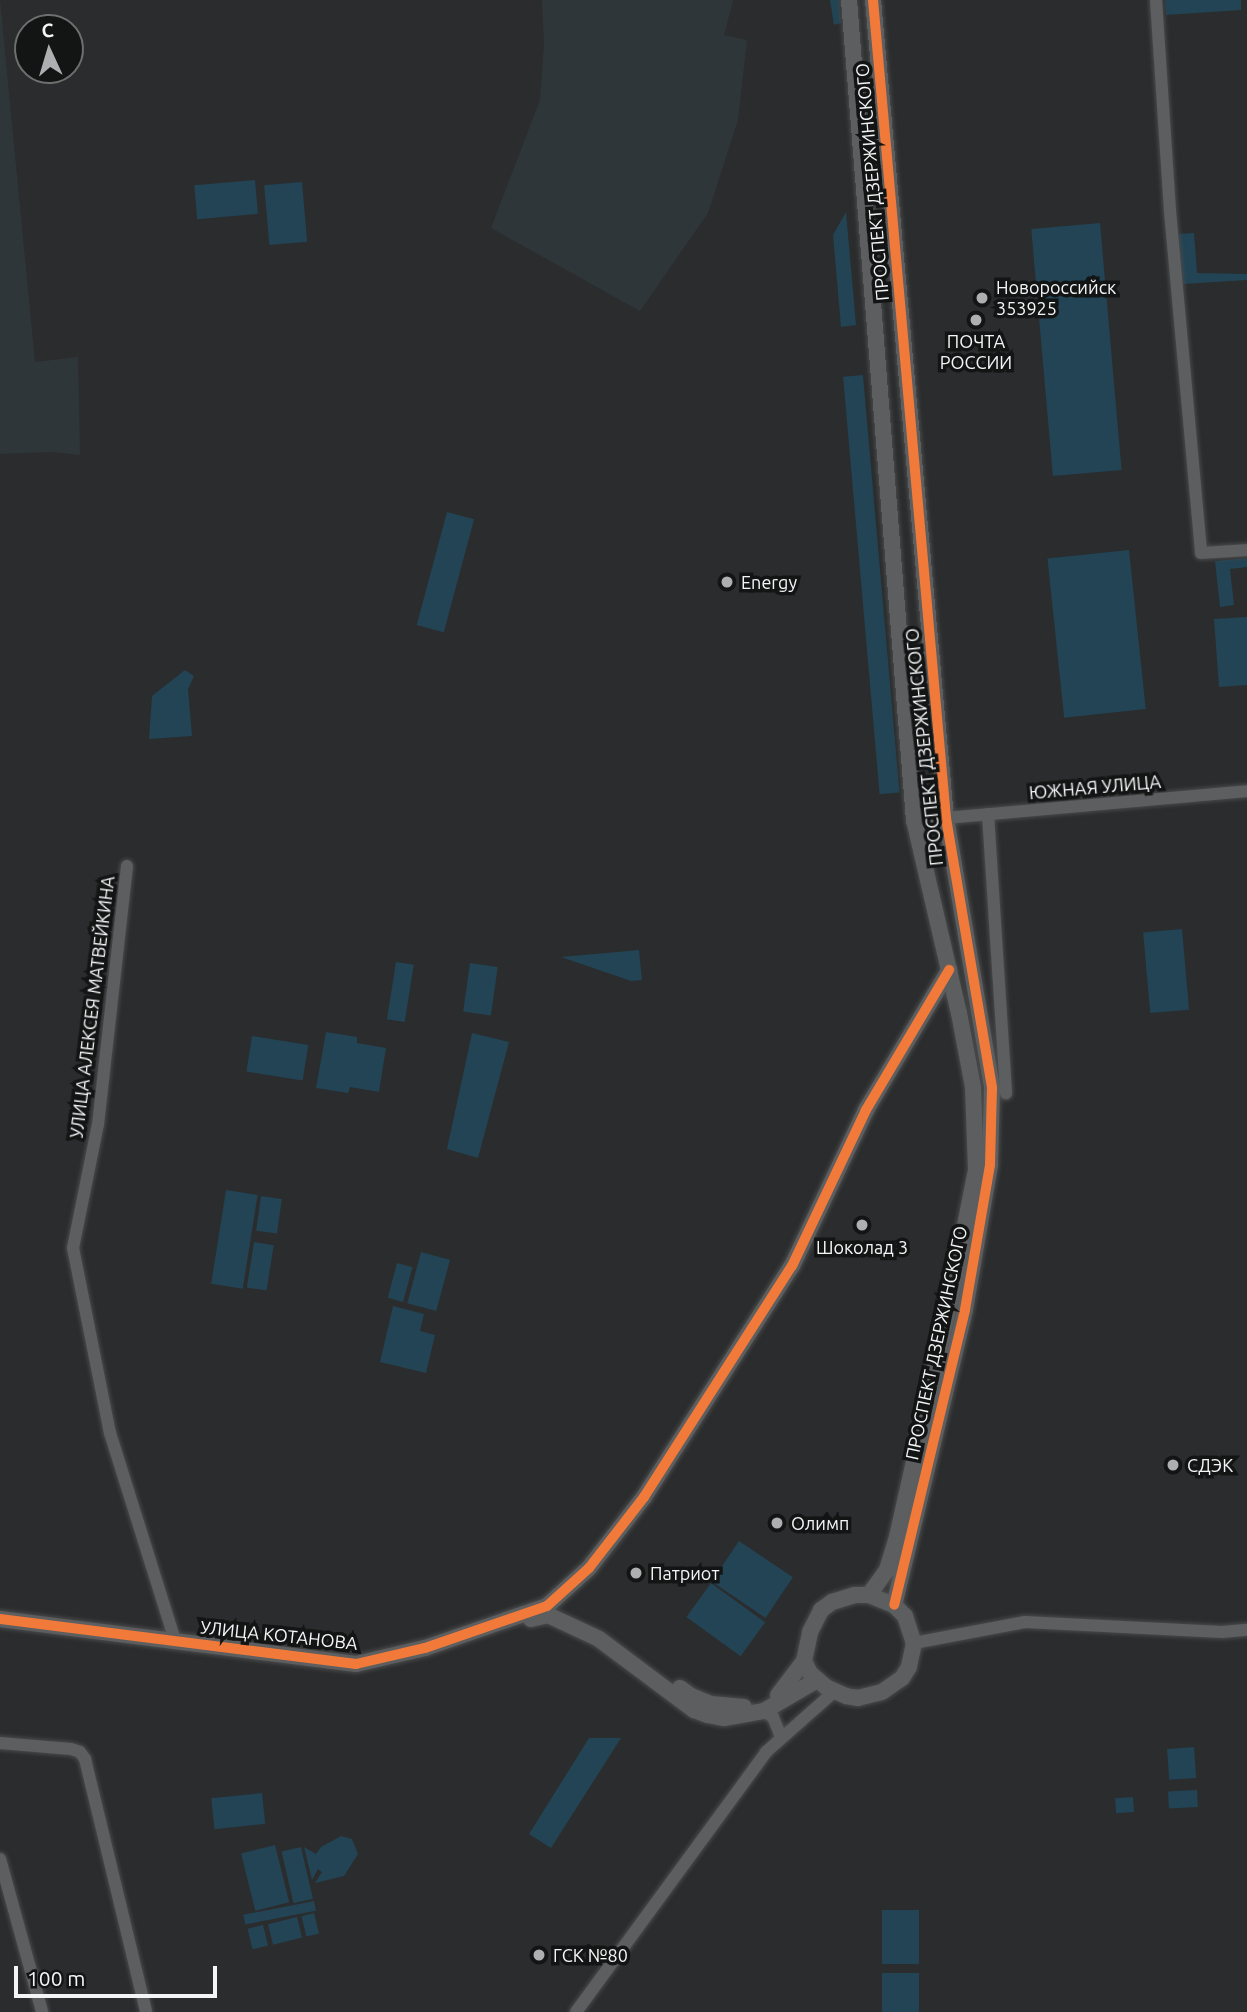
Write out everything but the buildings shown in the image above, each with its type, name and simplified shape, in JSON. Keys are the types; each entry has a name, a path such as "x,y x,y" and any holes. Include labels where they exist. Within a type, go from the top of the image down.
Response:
{"street":[{"name":"ПРОСПЕКТ ДЗЕРЖИНСКОГО","path":"849,0 914,820 973,1087 976,1170 949,1306 897,1537 887,1570 869,1595"},
{"name":"ПРОСПЕКТ ДЗЕРЖИНСКОГО","path":"873,0 946,818 992,1088 990,1166 965,1310 894,1605"},
{"path":"1156,0 1170,211 1200,553 1247,550"},
{"path":"851,36 876,33"},
{"name":"ЮЖНАЯ УЛИЦА","path":"946,818 1247,791"},
{"path":"988,814 1006,1093"},
{"name":"ПРОСПЕКТ ДЗЕРЖИНСКОГО","path":"914,820 946,818"},
{"name":"УЛИЦА АЛЕКСЕЯ МАТВЕЙКИНА","path":"127,866 98,1124 73,1248 110,1433 174,1641"},
{"path":"547,1606 570,1588 644,1497 793,1266 866,1110 949,970"},
{"path":"932,1000 946,991 954,994"},
{"path":"568,1611 570,1588"},
{"path":"547,1606 568,1611 691,1696 711,1704 737,1708 763,1704 778,1695 804,1661 810,1632 821,1610 832,1602 869,1595 894,1605 905,1616 914,1643 909,1667 893,1686 858,1698 835,1691 817,1679 804,1661"},
{"name":"УЛИЦА КОТАНОВА","path":"0,1619 356,1664 425,1648 547,1606"},
{"path":"425,1648 448,1646 548,1615 599,1639 694,1710 724,1718 764,1711 817,1679"},
{"path":"914,1643 1025,1622 1222,1632 1247,1630"},
{"path":"576,2012 766,1752 835,1691"},
{"path":"764,1711 773,1717 781,1737"},
{"path":"0,1743 80,1752 85,1759 146,2012"},
{"path":"0,1859 42,2012"}],"shaded area":[{"path":"0,0 35,362 78,357 80,455 52,452 0,454"},
{"path":"542,0 733,0 724,35 747,40 738,120 708,213 640,311 491,228 540,100 544,44"},
{"path":"830,0 839,0 841,23 834,25"},
{"path":"1165,0 1241,0 1241,10 1166,15"},
{"path":"255,180 258,214 197,219 194,185"},
{"path":"302,182 307,242 269,245 264,185"},
{"path":"846,212 856,325 841,327 833,235"},
{"path":"1100,223 1122,470 1053,476 1031,229"},
{"path":"1194,233 1197,273 1247,274 1247,280 1183,284 1178,234"},
{"path":"863,375 900,792 880,794 843,377"},
{"path":"447,512 474,519 444,632 417,625"},
{"path":"1129,550 1146,709 1064,718 1047,559"},
{"path":"1247,558 1247,567 1230,569 1234,605 1220,607 1215,561"},
{"path":"1247,617 1247,685 1219,687 1214,619"},
{"path":"185,670 194,676 188,689 192,736 149,739 152,696"},
{"path":"1182,929 1189,1010 1150,1013 1143,932"},
{"path":"639,950 642,980 631,981 561,957"},
{"path":"396,962 414,965 405,1022 387,1019"},
{"path":"470,963 498,967 491,1015 463,1012"},
{"path":"326,1032 357,1037 357,1043 386,1048 379,1092 350,1087 348,1093 316,1088"},
{"path":"472,1033 509,1042 478,1158 447,1149"},
{"path":"252,1036 308,1045 303,1080 246,1072"},
{"path":"226,1190 258,1195 243,1289 211,1284"},
{"path":"261,1196 282,1199 277,1234 256,1231"},
{"path":"254,1242 274,1245 267,1291 247,1287"},
{"path":"421,1252 450,1260 436,1311 407,1303"},
{"path":"397,1263 412,1267 403,1302 388,1298"},
{"path":"393,1306 424,1314 420,1331 435,1335 426,1373 380,1362"},
{"path":"739,1541 793,1577 765,1618 712,1582"},
{"path":"711,1583 765,1622 741,1656 686,1617"},
{"path":"589,1738 621,1738 551,1848 529,1834"},
{"path":"1194,1747 1196,1778 1169,1780 1167,1749"},
{"path":"1197,1790 1198,1807 1169,1808 1168,1792"},
{"path":"262,1793 265,1824 215,1829 211,1798"},
{"path":"1133,1797 1134,1812 1116,1813 1115,1798"},
{"path":"341,1836 352,1839 358,1854 344,1876 315,1883 322,1872 318,1869 312,1880 304,1847 316,1854 321,1847"},
{"path":"275,1845 289,1902 255,1911 241,1853"},
{"path":"301,1847 313,1899 293,1903 282,1851"},
{"path":"314,1901 316,1911 245,1925 243,1915"},
{"path":"882,1910 919,1910 919,1964 882,1964"},
{"path":"314,1913 319,1933 306,1937 301,1916"},
{"path":"297,1917 302,1937 273,1945 268,1924"},
{"path":"263,1925 268,1945 253,1949 247,1929"},
{"path":"882,1973 919,1973 919,2012 882,2012"}],"cycle path":[{"path":"873,0 946,818 992,1088 990,1165 965,1310 894,1605"},
{"path":"0,1619 356,1664 425,1648 547,1606 589,1568 644,1497 792,1266 866,1110 949,970"}],"place":[{"name":"Новороссийск 353925","path":"982,298"},
{"name":"ПОЧТА РОССИИ","path":"976,320"},
{"name":"Energy","path":"727,582"},
{"name":"Шоколад 3","path":"862,1225"},
{"name":"СДЭК","path":"1173,1465"},
{"name":"Олимп","path":"777,1523"},
{"name":"Патриот","path":"636,1573"},
{"name":"ГСК №80","path":"539,1955"}]}
